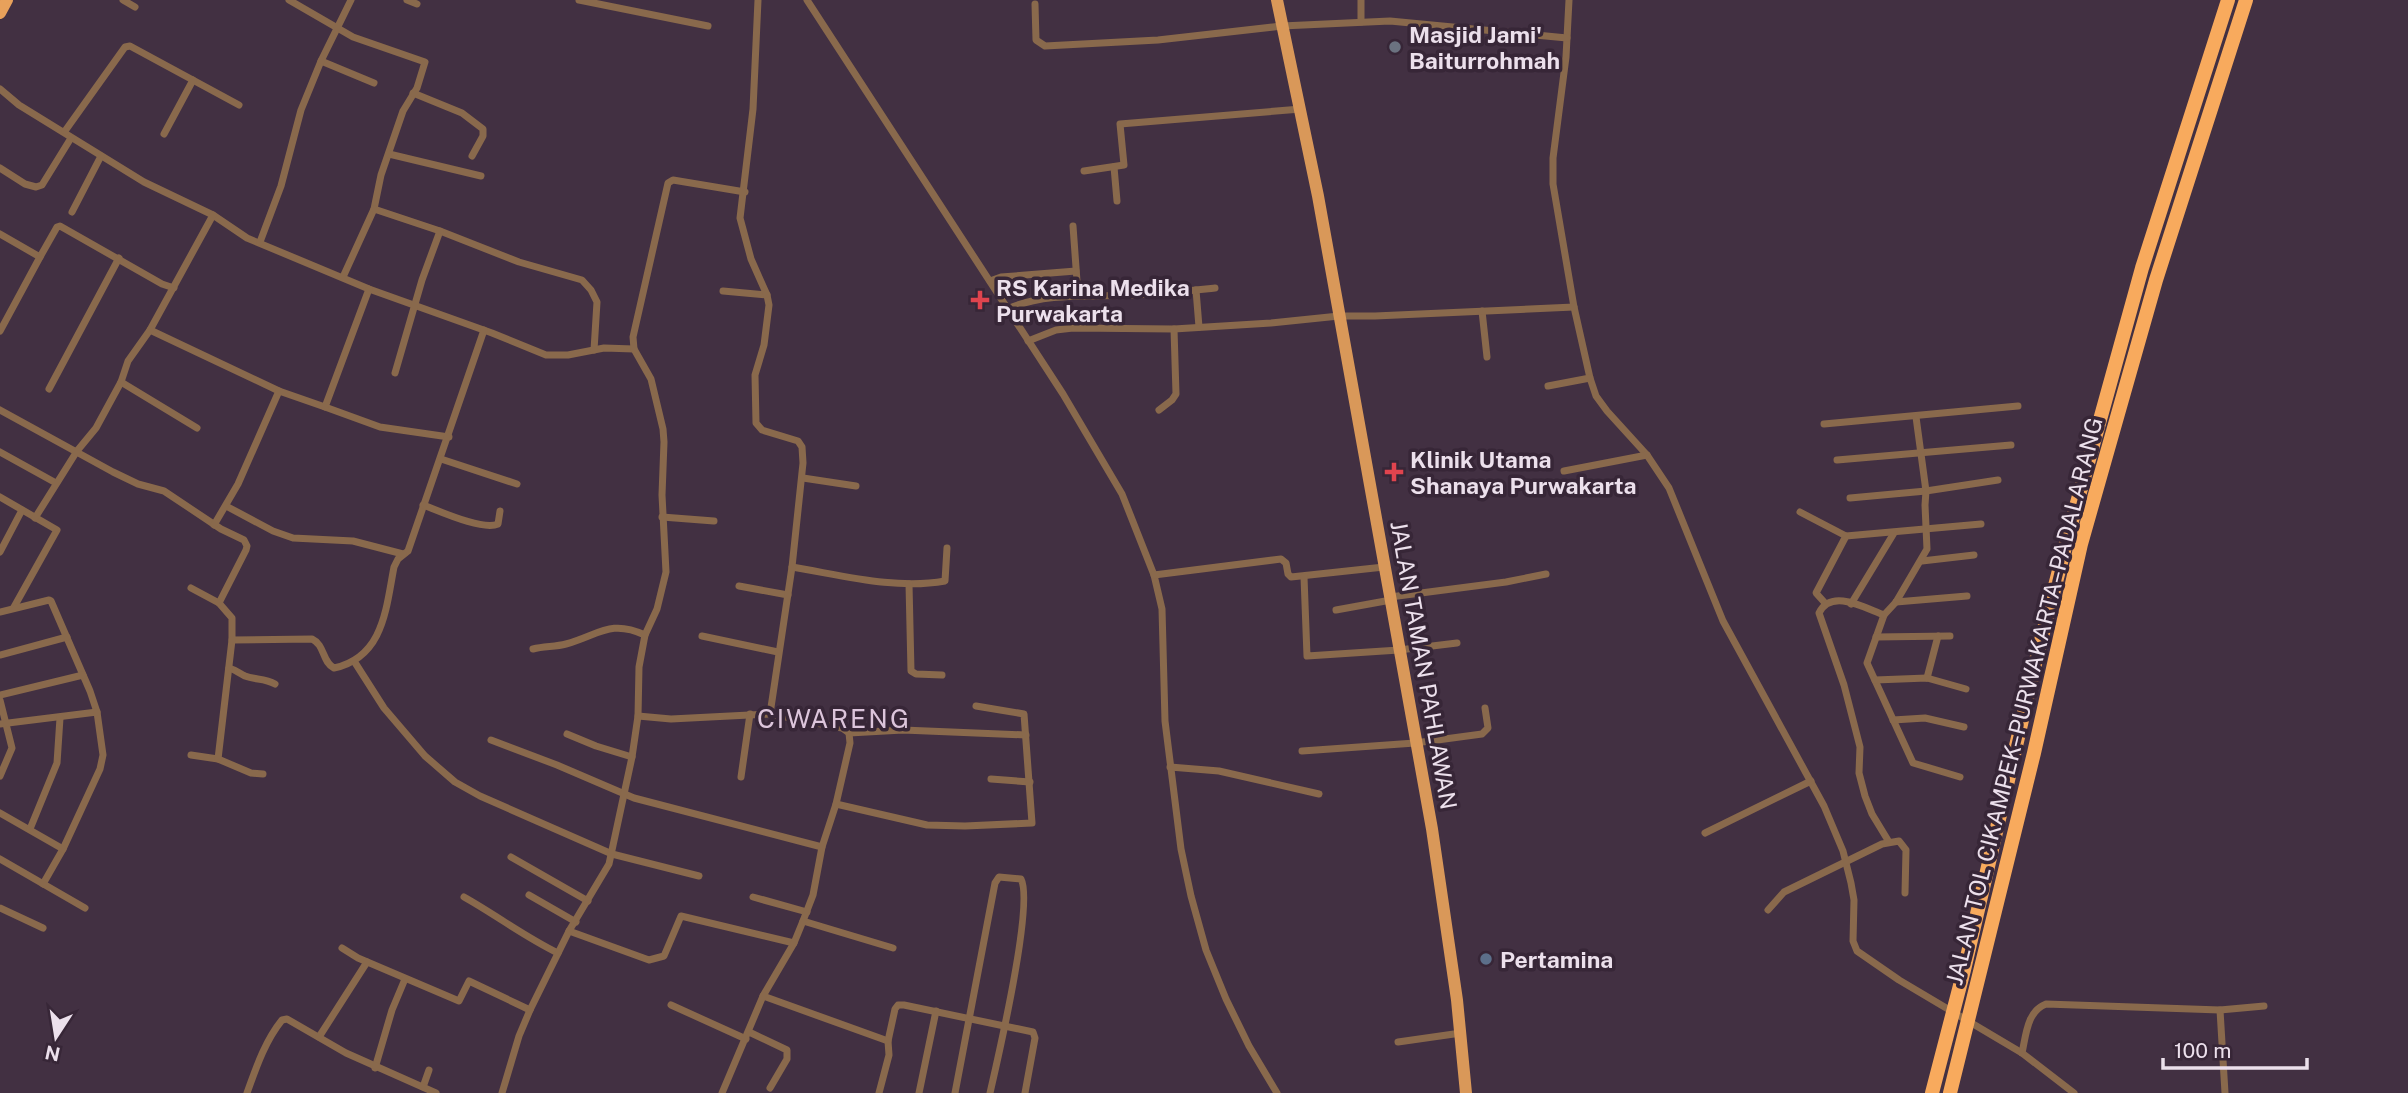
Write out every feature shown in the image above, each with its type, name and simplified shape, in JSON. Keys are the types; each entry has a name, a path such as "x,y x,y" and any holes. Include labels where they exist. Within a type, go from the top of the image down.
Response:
{"highway":[{"path":"0,13 8,0"},
{"name":"JALAN TOL CIKAMPEK–PURWAKARTA–PADALARANG","path":"1932,1093 1973,934 2035,664 2067,539 2142,268 2228,0"},
{"name":"JALAN TOL CIKAMPEK–PURWAKARTA–PADALARANG","path":"1950,1093 2034,752 2081,544 2156,280 2246,0"}],"main road":[{"name":"JALAN TAMAN PAHLAWAN","path":"1277,0 1301,109 1432,829 1461,1033 1466,1093"}],"street":[{"path":"123,0 135,7"},
{"path":"289,0 353,37 424,61 425,65 403,111 381,175 373,209 343,277"},
{"path":"260,242 281,186 301,110 351,0"},
{"path":"407,0 417,4"},
{"path":"579,0 608,3 708,26"},
{"path":"758,0 753,109 740,218 751,259 767,295 768,321 755,375 756,423 762,430 798,441 802,447 803,478 770,714"},
{"path":"807,0 990,281 1122,494 1154,575 1162,609 1170,766 1181,849 1206,950 1236,1022 1277,1093"},
{"path":"1361,0 1361,22"},
{"path":"1569,0 1553,158 1553,184 1574,307 1590,378 1597,396 1647,455 1674,498 1723,621 1833,825 1846,863 1854,901 1854,946 1864,958 2007,1043 2074,1093"},
{"path":"1035,4 1036,40 1041,45 1158,40 1282,26 1361,22 1419,22 1567,38"},
{"path":"65,131 125,47 134,48 239,105"},
{"path":"321,61 374,83"},
{"path":"164,134 193,80"},
{"path":"0,89 19,105 144,181 260,242 369,289 546,355 568,355 604,348 634,349"},
{"path":"413,93 462,113 483,129 483,136 472,156"},
{"path":"1084,171 1125,163 1120,124 1301,109"},
{"path":"0,168 25,184 36,187 42,185 71,138"},
{"path":"389,154 481,176"},
{"path":"72,212 101,156"},
{"path":"1114,167 1118,201"},
{"path":"502,1093 519,1036 530,1010 569,931 612,854 632,757 638,716 639,667 645,635 657,609 666,572 662,517 663,429 651,379 634,349 633,328 668,183 673,180 745,192"},
{"path":"373,209 440,231 519,262 585,282 597,302 594,350"},
{"path":"35,518 77,451 96,428 121,382 128,361 150,330 213,215"},
{"path":"0,331 57,227 60,226 162,284 174,288"},
{"path":"1073,226 1078,295"},
{"path":"395,373 422,280 440,231"},
{"path":"0,234 40,257"},
{"path":"49,389 119,258"},
{"path":"990,281 1001,276 1076,271"},
{"path":"1007,309 1028,301 1078,295 1152,294 1215,288"},
{"path":"325,407 369,289"},
{"path":"1196,290 1199,327"},
{"path":"723,291 767,295"},
{"path":"1028,341 1056,330 1073,328 1174,329 1339,316 1574,307"},
{"path":"1482,311 1487,357"},
{"path":"1159,410 1172,400 1175,394 1174,329"},
{"path":"150,330 279,391 380,427 449,437"},
{"path":"232,640 312,639 320,645 329,665 334,668 354,661 369,647 382,629 394,567 408,551 484,330"},
{"path":"1548,386 1590,378"},
{"path":"121,382 197,428"},
{"path":"215,525 279,391"},
{"path":"1824,424 2018,406"},
{"path":"0,410 138,484 164,491 215,525 244,540 247,546 219,603"},
{"path":"1916,417 1927,491 1927,549 1896,602 1884,615 1867,663 1913,764 1960,777"},
{"path":"1837,460 2011,445"},
{"path":"0,452 56,483"},
{"path":"1564,471 1647,455"},
{"path":"441,458 517,484"},
{"path":"803,478 856,486"},
{"path":"1850,498 1927,491 1998,480"},
{"path":"0,497 57,530 14,607"},
{"path":"423,505 465,520 493,526 498,524 499,511"},
{"path":"226,506 273,531 293,538 353,541 403,554"},
{"path":"0,552 22,510"},
{"path":"1800,512 1846,536 1981,524"},
{"path":"662,517 714,521"},
{"path":"1851,604 1894,533"},
{"path":"1825,603 1816,593 1846,536"},
{"path":"792,567 909,584 945,582 947,548"},
{"path":"1922,561 1974,555"},
{"path":"1154,575 1281,559 1286,562 1289,576 1304,577 1384,567"},
{"path":"1336,610 1390,598 1506,582 1546,573"},
{"path":"1304,577 1307,656 1457,643"},
{"path":"909,584 911,671 916,674 942,676"},
{"path":"739,586 788,595"},
{"path":"191,588 219,603 232,618 232,640 218,759"},
{"path":"1896,602 1967,596"},
{"path":"1884,615 1832,600 1825,603 1819,618 1844,685 1860,747 1859,773 1872,814 1889,842"},
{"path":"0,612 50,601 97,712 102,764 63,849 43,884"},
{"path":"533,649 561,645 608,628 629,628 645,635"},
{"path":"702,636 778,652"},
{"path":"1927,678 1938,636"},
{"path":"1876,637 1950,636"},
{"path":"0,655 67,637"},
{"path":"354,661 384,708 425,756 448,778 480,796 612,854 698,876"},
{"path":"229,668 245,676 266,679 275,684"},
{"path":"0,695 83,675"},
{"path":"1875,680 1927,678 1966,689"},
{"path":"0,776 12,748 1,705"},
{"path":"836,804 927,825 1025,825 1032,822 1022,712 976,706"},
{"path":"1302,751 1415,743 1482,734 1488,727 1485,708"},
{"path":"4,723 97,712"},
{"path":"741,777 750,714"},
{"path":"638,716 671,719 770,714 842,728 849,733 904,730 1026,736"},
{"path":"30,829 57,763 60,718"},
{"path":"1893,720 1925,718 1964,727"},
{"path":"722,1093 763,996 794,943 807,912 822,846 836,804 850,743 849,733"},
{"path":"567,734 632,757"},
{"path":"491,740 658,805 822,846"},
{"path":"191,755 218,759 251,773 262,774"},
{"path":"1170,766 1219,771 1319,794"},
{"path":"990,779 1030,782"},
{"path":"1705,833 1811,781"},
{"path":"0,813 63,849"},
{"path":"1768,910 1784,892 1889,842 1899,841 1906,850 1905,894"},
{"path":"511,857 588,901"},
{"path":"0,859 85,908"},
{"path":"955,1093 996,880 999,877 1021,879 1022,921 1005,1026 990,1093"},
{"path":"529,895 576,922"},
{"path":"464,897 510,923 528,938 558,953"},
{"path":"753,897 807,912"},
{"path":"0,908 43,928"},
{"path":"569,931 649,960 664,956 681,916 794,943"},
{"path":"803,921 893,948"},
{"path":"342,948 367,962 460,1001 469,981 530,1010"},
{"path":"320,1037 367,962"},
{"path":"375,1068 405,979"},
{"path":"763,996 888,1041"},
{"path":"671,1005 787,1050 787,1059 770,1088"},
{"path":"878,1093 889,1055 888,1041 898,1005 970,1018 1035,1034 1025,1093"},
{"path":"2022,1053 2032,1015 2042,1005 2220,1010 2264,1006"},
{"path":"2220,1010 2225,1093"},
{"path":"919,1093 936,1011"},
{"path":"247,1093 260,1058 282,1020 320,1037 375,1068 436,1093"},
{"path":"1398,1042 1461,1033"},
{"path":"423,1087 429,1070"}],"place":[{"name":"Masjid Jami' Baiturrohmah","path":"1395,47"},
{"name":"RS Karina Medika Purwakarta","path":"980,300"},
{"name":"Klinik Utama Shanaya Purwakarta","path":"1394,472"},
{"name":"Pertamina","path":"1486,959"}],"district":[{"name":"CIWARENG","path":"834,718"}]}
